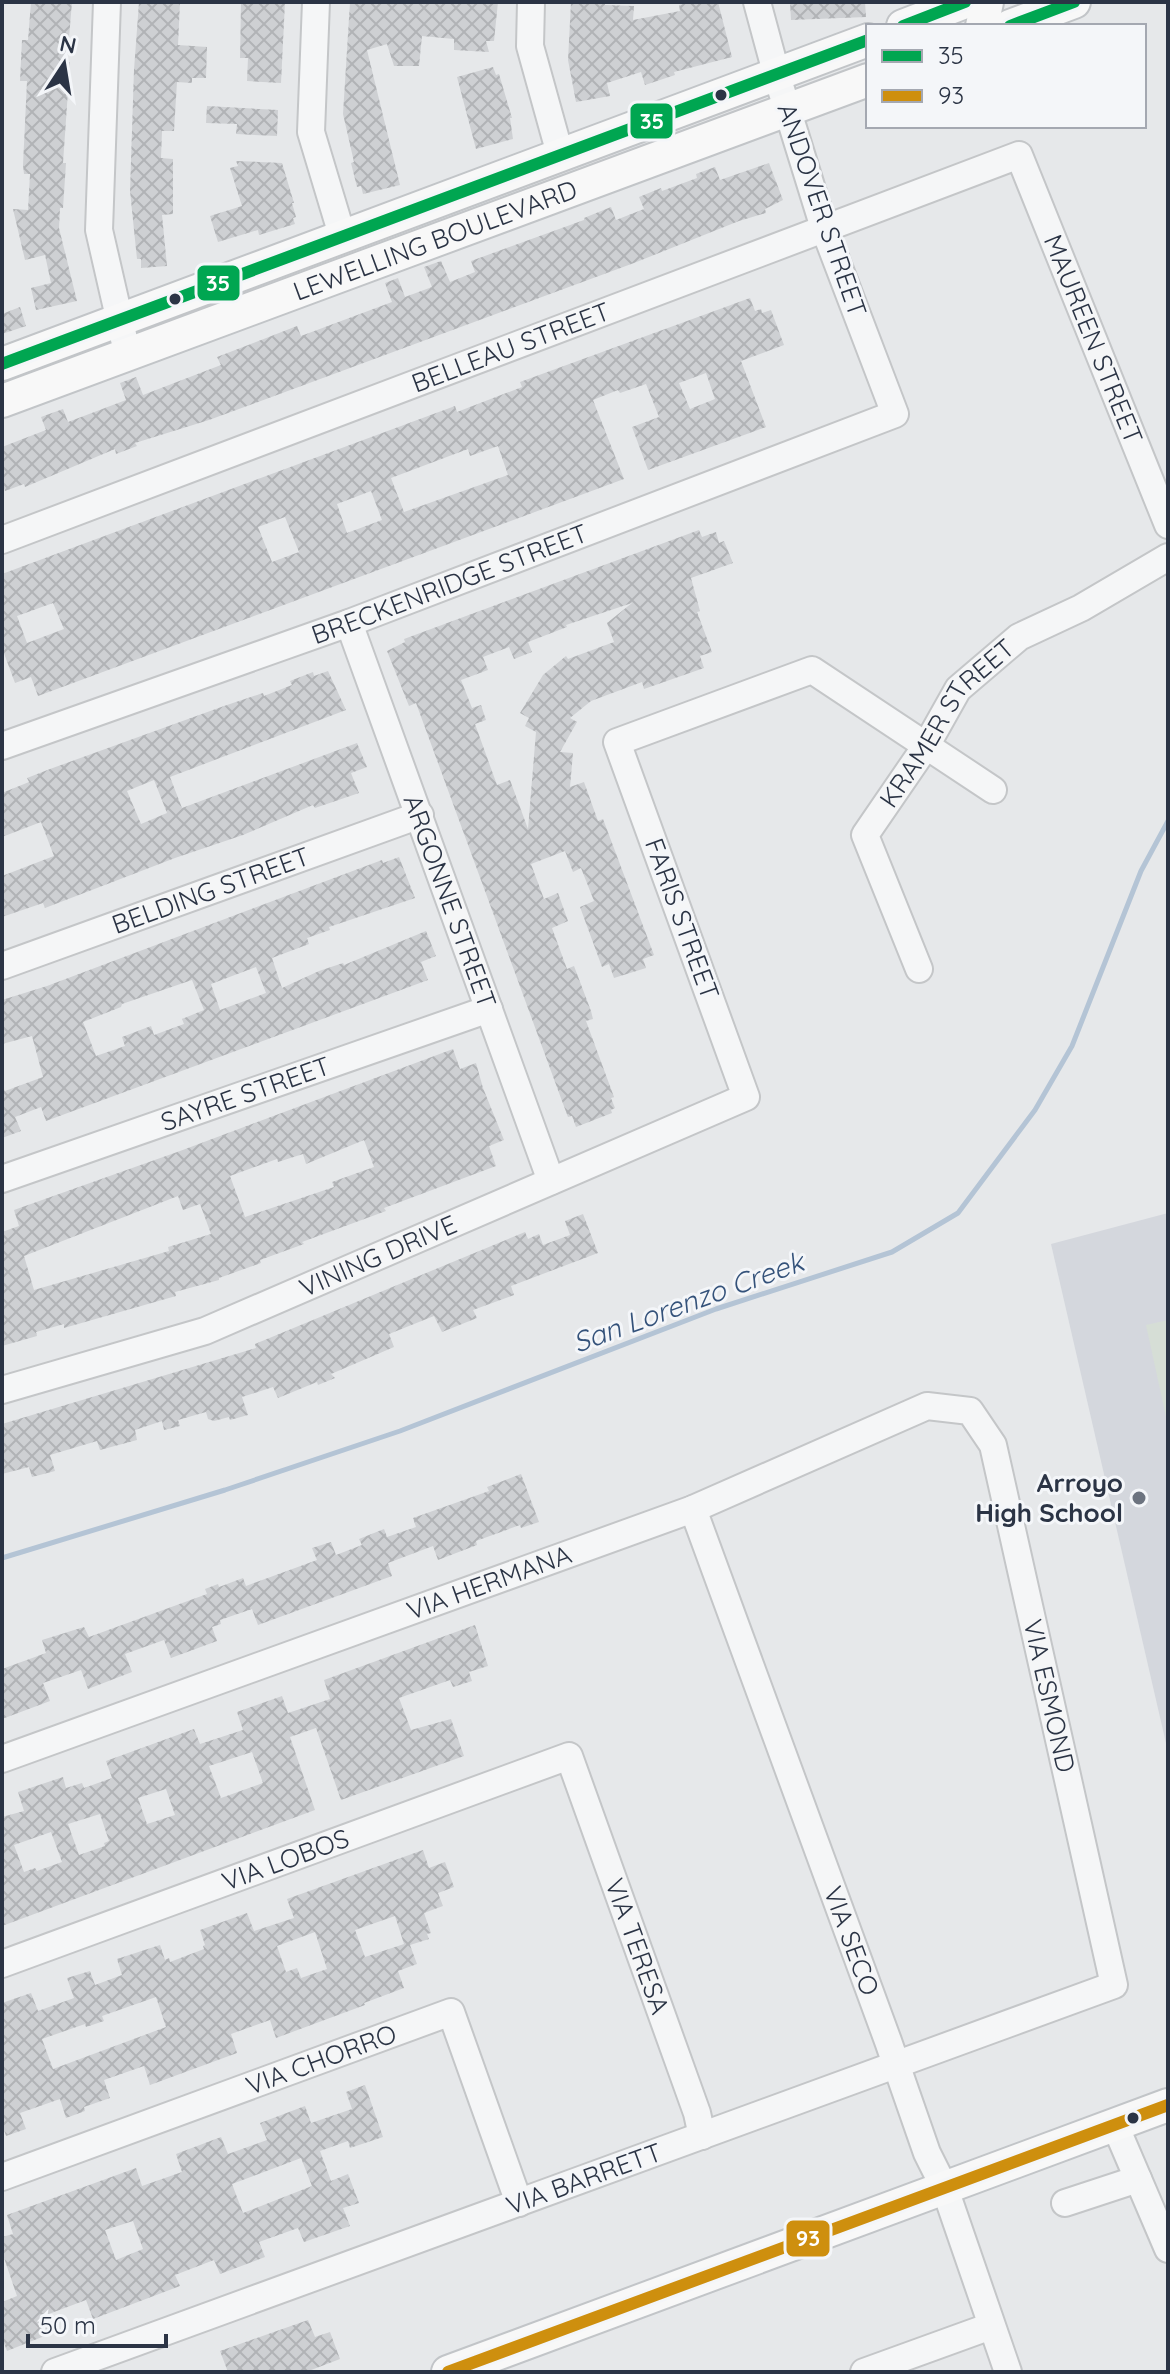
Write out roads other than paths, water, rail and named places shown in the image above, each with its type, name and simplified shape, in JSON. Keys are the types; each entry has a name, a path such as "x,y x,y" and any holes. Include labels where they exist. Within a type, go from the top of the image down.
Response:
{"main road":[{"path":"908,24 965,2"},
{"path":"982,24 987,2"},
{"path":"1015,24 1074,2"},
{"name":"LEWELLING BOULEVARD","path":"2,364 866,41"},
{"name":"LEWELLING BOULEVARD","path":"2,401 866,81"},
{"path":"448,2372 1168,2105"}],"street":[{"path":"107,2 99,230 128,355"},
{"path":"316,2 311,132 342,235"},
{"path":"531,2 530,46 560,154"},
{"name":"ANDOVER STREET","path":"757,2 824,228 895,414"},
{"name":"BELLEAU STREET","path":"2,540 1019,155"},
{"name":"MAUREEN STREET","path":"1019,155 1168,525"},
{"name":"BRECKENRIDGE STREET","path":"4,739 349,623 895,414"},
{"name":"KRAMER STREET","path":"919,969 865,835 926,746 958,689 1019,637 1081,608 1168,557"},
{"name":"ARGONNE STREET","path":"349,623 551,1181"},
{"name":"FARIS STREET","path":"746,1097 617,742 812,670 926,746"},
{"path":"926,746 993,790"},
{"name":"BELDING STREET","path":"2,966 420,815"},
{"name":"SAYRE STREET","path":"2,1179 489,1009"},
{"name":"VINING DRIVE","path":"2,1390 205,1331 746,1097"},
{"name":"VIA HERMANA","path":"2,1759 693,1509 927,1406 970,1411"},
{"name":"VIA ESMOND","path":"970,1411 993,1445 1114,1985"},
{"name":"VIA SECO","path":"693,1509 927,2153 945,2189 1008,2372"},
{"name":"VIA LOBOS","path":"2,1964 569,1756"},
{"name":"VIA TERESA","path":"569,1756 697,2113 702,2136"},
{"name":"VIA BARRETT","path":"55,2372 1114,1985"},
{"name":"VIA CHORRO","path":"2,2177 451,2012 519,2203"},
{"path":"1115,2125 1168,2249"},
{"path":"1065,2203 1138,2179"},
{"path":"864,2372 991,2326"}],"waterway":[{"name":"San Lorenzo Creek","path":"2,1558 225,1490 400,1431 716,1309 892,1252 958,1213 1035,1110 1072,1046 1141,871 1168,821"}],"place":[{"name":"Arroyo High School","path":"1139,1498"}]}
